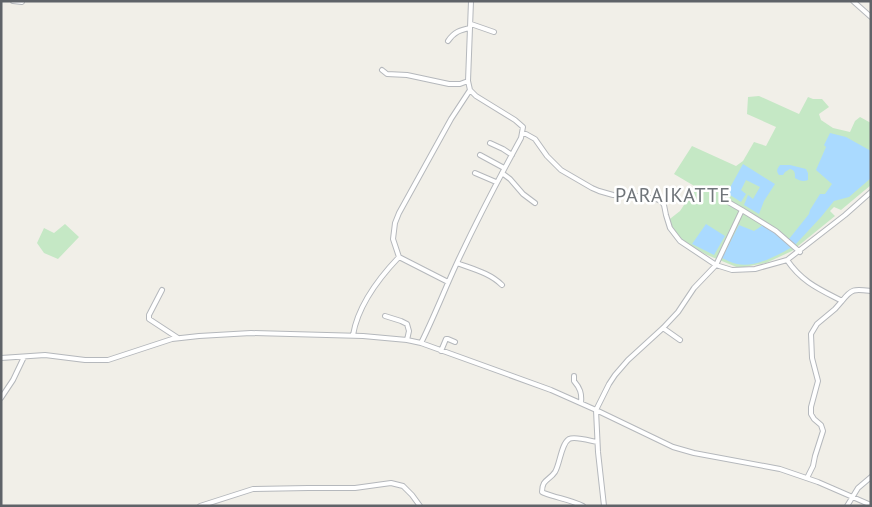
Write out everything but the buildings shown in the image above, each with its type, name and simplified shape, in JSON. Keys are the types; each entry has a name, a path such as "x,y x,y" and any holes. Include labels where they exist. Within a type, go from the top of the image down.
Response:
{"street":[{"path":"14,1 22,2"},
{"path":"422,343 457,263 496,182 522,134 520,124 476,96 470,90 468,81 471,1"},
{"path":"853,1 871,17"},
{"path":"448,41 454,33 471,26 494,32"},
{"path":"382,70 387,74 407,75 449,84 460,84 468,81"},
{"path":"448,282 398,257 393,239 399,213 451,119 470,90"},
{"path":"522,134 535,139 546,156 561,170 592,188 613,195 636,196 661,201 664,205 670,228 680,241 716,265 732,270 755,269 787,260 800,252 871,192"},
{"path":"490,143 512,155"},
{"path":"480,155 504,168"},
{"path":"475,173 496,182"},
{"path":"502,173 535,203"},
{"path":"723,199 776,231 800,252"},
{"path":"604,506 597,442 596,410 615,375 678,312 694,288 716,265 742,210"},
{"path":"353,335 355,322 363,306 373,289 398,257"},
{"path":"787,260 806,282 842,301"},
{"path":"457,263 484,273 498,280 502,285"},
{"path":"162,290 148,319 178,338"},
{"path":"807,478 813,466 814,456 823,431 821,425 811,414 818,381 812,358 811,334 817,324 835,309 851,290 871,290"},
{"path":"385,316 401,320 407,324 409,331 407,340"},
{"path":"663,328 680,340"},
{"path":"1,358 45,355 85,360 108,360 140,348 178,338 251,333 353,335 407,340 422,343 531,382 581,403 664,444 683,451 780,469 807,478 871,505"},
{"path":"440,350 446,339 455,342"},
{"path":"1,398 13,380 24,357"},
{"path":"574,376 574,380 580,387 581,403"},
{"path":"583,506 576,502 544,493 542,492 542,486 554,473 567,441 575,438 597,442"},
{"path":"847,506 858,488 871,477"},
{"path":"200,506 253,489 355,488 391,483 402,486 420,506"}],"green space":[{"path":"759,96 799,114 808,97 822,99 829,107 819,114 821,120 833,128 850,132 855,121 860,117 871,123 871,185 841,210 834,207 830,211 835,216 792,251 766,263 739,268 707,255 675,237 666,222 680,211 696,187 674,174 692,146 736,166 743,161 754,142 766,146 776,127 747,114 748,97"},
{"path":"65,224 79,237 58,259 44,253 37,243 44,228 54,233"}],"water":[{"path":"830,133 846,137 871,151 871,178 849,197 834,201 795,245 789,239 809,214 820,194 825,194 832,184 816,170"},
{"path":"743,164 775,184 764,201 759,214 744,205 748,195 753,199 760,187 746,180 741,190 746,194 741,202 727,193"},
{"path":"780,165 790,165 806,169 808,180 802,181 795,178 793,170 790,169 783,175 779,175 777,170"},
{"path":"706,224 725,236 714,255 692,244"},
{"path":"739,225 754,231 763,225 769,227 792,247 758,263 744,265 731,262 722,258"}],"district":[{"name":"PARAIKATTE","path":"673,195"}]}
